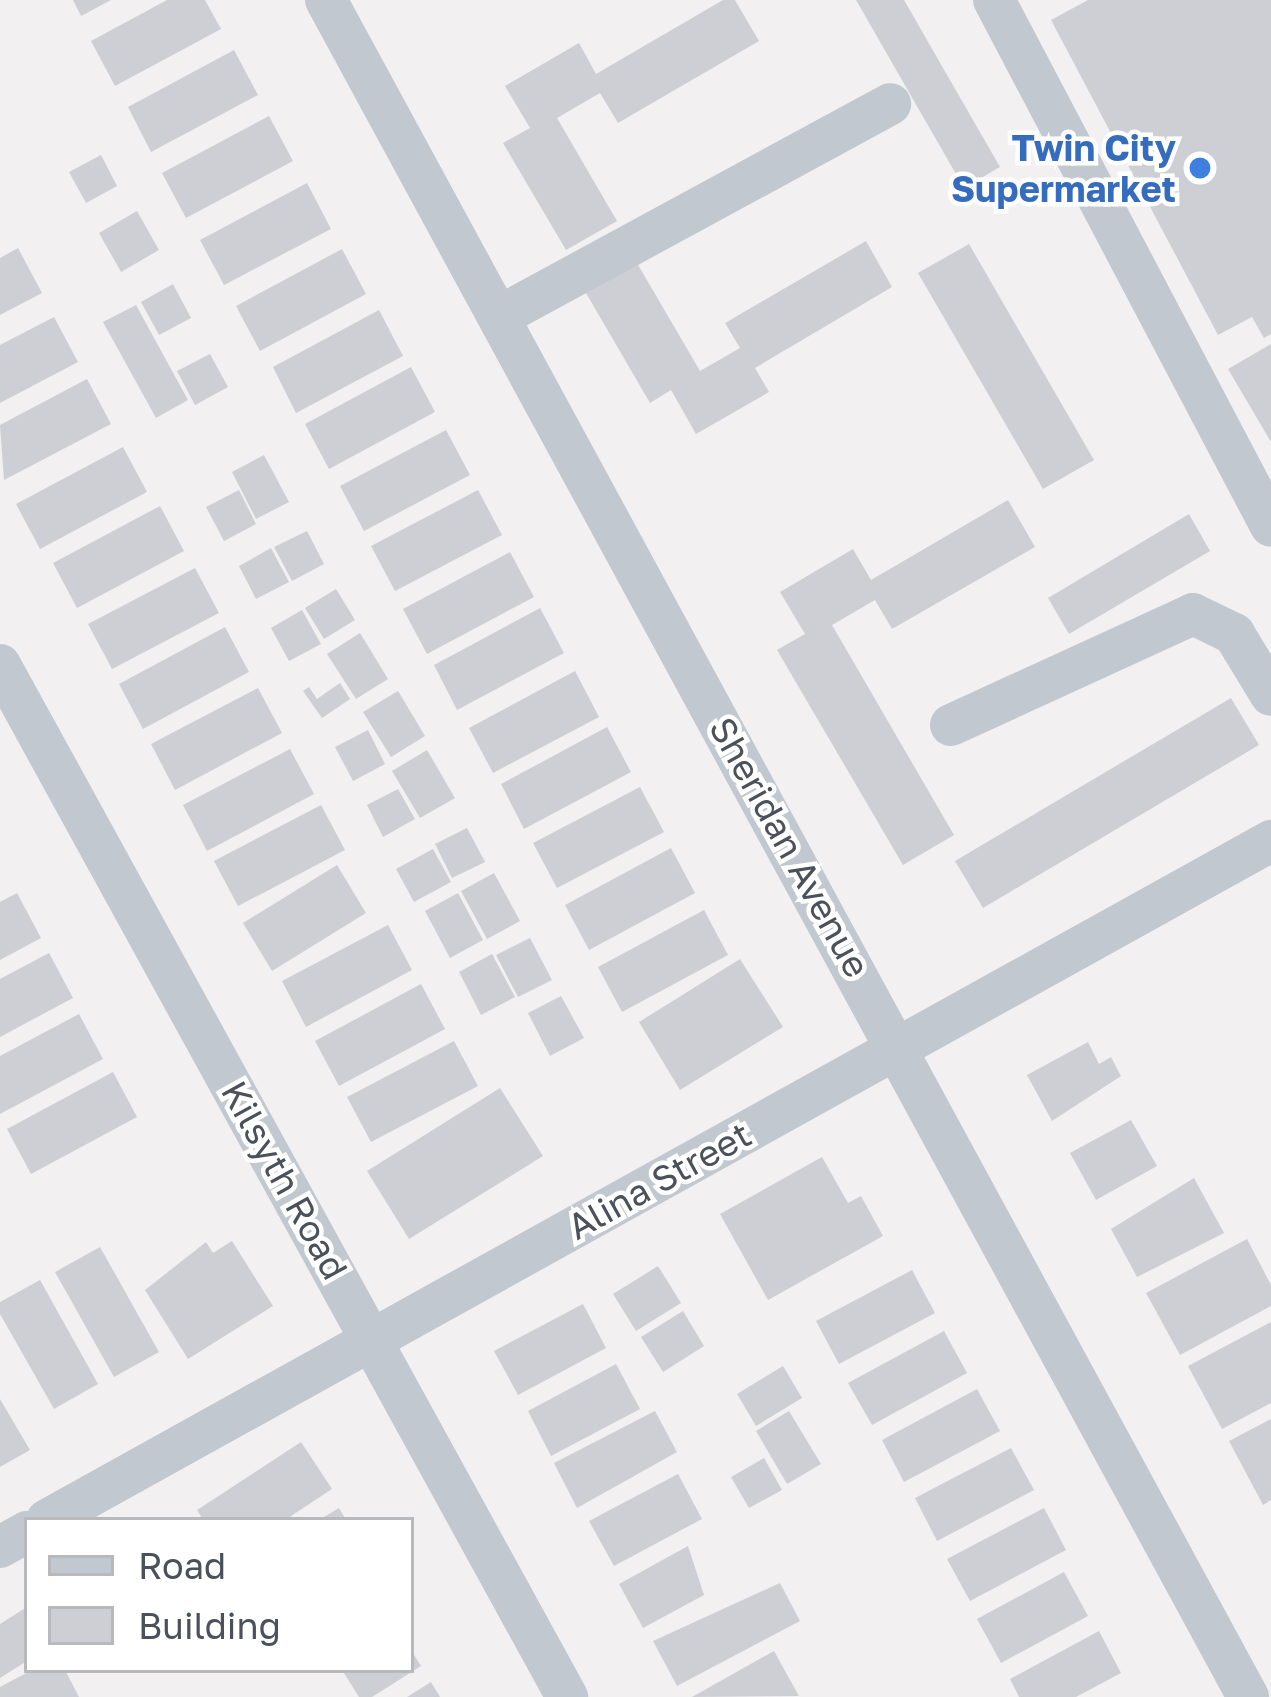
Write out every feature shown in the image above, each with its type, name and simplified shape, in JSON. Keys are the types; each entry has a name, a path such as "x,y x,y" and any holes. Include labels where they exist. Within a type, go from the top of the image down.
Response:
{"street":[{"name":"Sheridan Avenue","path":"326,0 1248,1697"},
{"path":"994,0 1271,526"},
{"path":"500,316 890,104"},
{"path":"951,725 1193,614 1234,634 1271,695"},
{"name":"Kilsyth Road","path":"0,665 567,1697"},
{"name":"Alina Street","path":"52,1517 1271,842"}],"building":[{"path":"73,0 111,0 81,16"},
{"path":"167,0 205,0 221,29 115,86 91,41"},
{"path":"723,0 735,0 759,41 618,123 600,93 557,118 617,221 566,250 503,143 530,128 505,86 579,43 596,74"},
{"path":"856,0 904,0 1000,167 964,188"},
{"name":"Twin City Supermarket","path":"1088,0 1271,0 1271,334 1264,338 1252,317 1218,335 1051,20"},
{"path":"234,50 258,95 151,152 128,107"},
{"path":"269,116 293,161 186,218 162,173"},
{"path":"101,155 117,186 86,203 69,172"},
{"path":"307,183 331,229 224,285 200,240"},
{"path":"137,211 159,250 121,272 99,233"},
{"path":"866,241 892,287 755,368 769,392 696,434 671,390 650,403 586,293 637,263 700,371 740,348 725,323"},
{"path":"969,244 1094,460 1043,489 918,273"},
{"path":"18,248 42,293 0,315 0,258"},
{"path":"342,249 366,294 260,351 236,306"},
{"path":"173,284 191,318 159,335 141,302"},
{"path":"136,305 188,400 156,418 103,322"},
{"path":"379,310 403,356 296,413 273,367"},
{"path":"54,317 78,362 0,403 0,345"},
{"path":"1271,344 1271,442 1228,369"},
{"path":"210,354 228,387 195,405 177,371"},
{"path":"411,367 435,412 329,469 305,424"},
{"path":"87,379 111,424 4,480 0,425"},
{"path":"446,430 470,475 364,531 340,486"},
{"path":"123,447 147,492 40,549 16,504"},
{"path":"264,455 289,502 256,519 232,472"},
{"path":"239,490 256,524 224,541 206,507"},
{"path":"478,490 502,535 395,591 371,546"},
{"path":"1008,500 1035,547 892,629 875,600 832,625 954,835 903,865 777,650 805,634 780,592 853,549 871,580"},
{"path":"160,506 184,551 77,608 53,563"},
{"path":"1189,514 1210,551 1069,634 1048,598"},
{"path":"307,531 324,564 292,581 274,547"},
{"path":"271,548 289,582 256,599 239,566"},
{"path":"510,552 534,597 427,654 403,609"},
{"path":"195,568 219,613 112,669 88,624"},
{"path":"336,589 355,620 324,639 305,608"},
{"path":"540,608 564,653 457,710 434,665"},
{"path":"302,610 321,644 289,661 271,628"},
{"path":"225,627 249,672 143,729 119,684"},
{"path":"360,633 388,679 356,699 327,654"},
{"path":"575,671 599,717 493,773 469,728"},
{"path":"340,683 350,699 322,718 303,691 309,687 317,699"},
{"path":"258,688 282,733 175,790 151,744"},
{"path":"398,691 425,736 391,757 363,712"},
{"path":"1231,698 1259,745 983,908 955,861"},
{"path":"607,727 631,772 524,829 501,784"},
{"path":"368,730 385,764 353,781 335,747"},
{"path":"290,749 314,794 207,851 183,805"},
{"path":"427,750 455,798 420,818 392,771"},
{"path":"640,787 664,832 557,888 533,843"},
{"path":"398,789 415,819 383,837 367,805"},
{"path":"321,805 345,850 238,906 214,861"},
{"path":"467,828 485,862 452,878 435,844"},
{"path":"671,848 695,893 589,950 565,905"},
{"path":"433,849 451,882 414,902 396,869"},
{"path":"337,865 366,913 272,971 243,923"},
{"path":"494,873 520,921 487,939 461,891"},
{"path":"17,893 41,938 0,960 0,902"},
{"path":"458,893 483,940 450,958 425,911"},
{"path":"704,910 728,955 622,1012 598,967"},
{"path":"388,925 412,970 306,1027 282,981"},
{"path":"530,938 552,980 518,997 496,955"},
{"path":"49,953 73,998 0,1037 0,979"},
{"path":"492,954 515,997 481,1015 459,972"},
{"path":"740,959 783,1027 680,1090 639,1022"},
{"path":"421,984 445,1029 339,1086 315,1041"},
{"path":"561,996 584,1038 550,1056 528,1013"},
{"path":"79,1014 103,1059 0,1114 0,1056"},
{"path":"454,1041 478,1086 371,1142 347,1097"},
{"path":"1088,1042 1099,1064 1111,1057 1121,1076 1052,1121 1027,1075"},
{"path":"113,1072 137,1117 31,1174 7,1129"},
{"path":"500,1088 543,1156 409,1239 367,1171"},
{"path":"1131,1120 1157,1166 1096,1200 1070,1153"},
{"path":"822,1157 848,1203 861,1196 883,1236 768,1300 720,1214"},
{"path":"1194,1178 1224,1233 1137,1277 1111,1229"},
{"path":"1247,1239 1271,1285 1271,1306 1180,1355 1146,1293"},
{"path":"232,1241 273,1306 188,1359 145,1290 206,1242 213,1253"},
{"path":"100,1247 159,1352 114,1377 55,1272"},
{"path":"658,1266 681,1303 636,1331 613,1294"},
{"path":"912,1270 935,1313 839,1364 816,1321"},
{"path":"40,1280 98,1384 54,1409 0,1314 0,1302"},
{"path":"583,1304 606,1348 518,1395 494,1351"},
{"path":"683,1311 704,1346 663,1372 641,1337"},
{"path":"1271,1322 1271,1403 1222,1429 1188,1366"},
{"path":"944,1331 967,1373 872,1425 848,1383"},
{"path":"616,1364 640,1409 551,1456 528,1411"},
{"path":"783,1366 802,1398 756,1426 737,1394"},
{"path":"977,1389 1000,1431 904,1482 882,1440"},
{"path":"0,1399 30,1450 0,1467"},
{"path":"655,1411 677,1452 577,1508 554,1463"},
{"path":"789,1411 821,1464 787,1484 756,1431"},
{"path":"1271,1419 1271,1500 1263,1505 1229,1441"},
{"path":"301,1442 332,1489 290,1517 201,1517 197,1510"},
{"path":"1011,1448 1034,1490 937,1541 915,1498"},
{"path":"764,1458 782,1490 749,1508 731,1477"},
{"path":"678,1474 702,1519 614,1566 589,1521"},
{"path":"339,1508 344,1517 324,1517"},
{"path":"1044,1508 1066,1550 970,1601 947,1559"},
{"path":"688,1546 704,1595 643,1628 619,1584"},
{"path":"1064,1572 1088,1616 1001,1663 977,1619"},
{"path":"780,1583 800,1621 677,1686 653,1641"},
{"path":"24,1609 24,1663 0,1678 0,1624"},
{"path":"1099,1631 1121,1673 1076,1697 1019,1697 1010,1679"},
{"path":"774,1651 799,1696 692,1697"},
{"path":"26,1673 67,1673 79,1697 0,1697 0,1687"},
{"path":"344,1673 410,1673 372,1697 359,1697"},
{"path":"431,1682 440,1697 407,1697"}],"place":[{"name":"Twin City Supermarket","path":"1200,168"}]}
